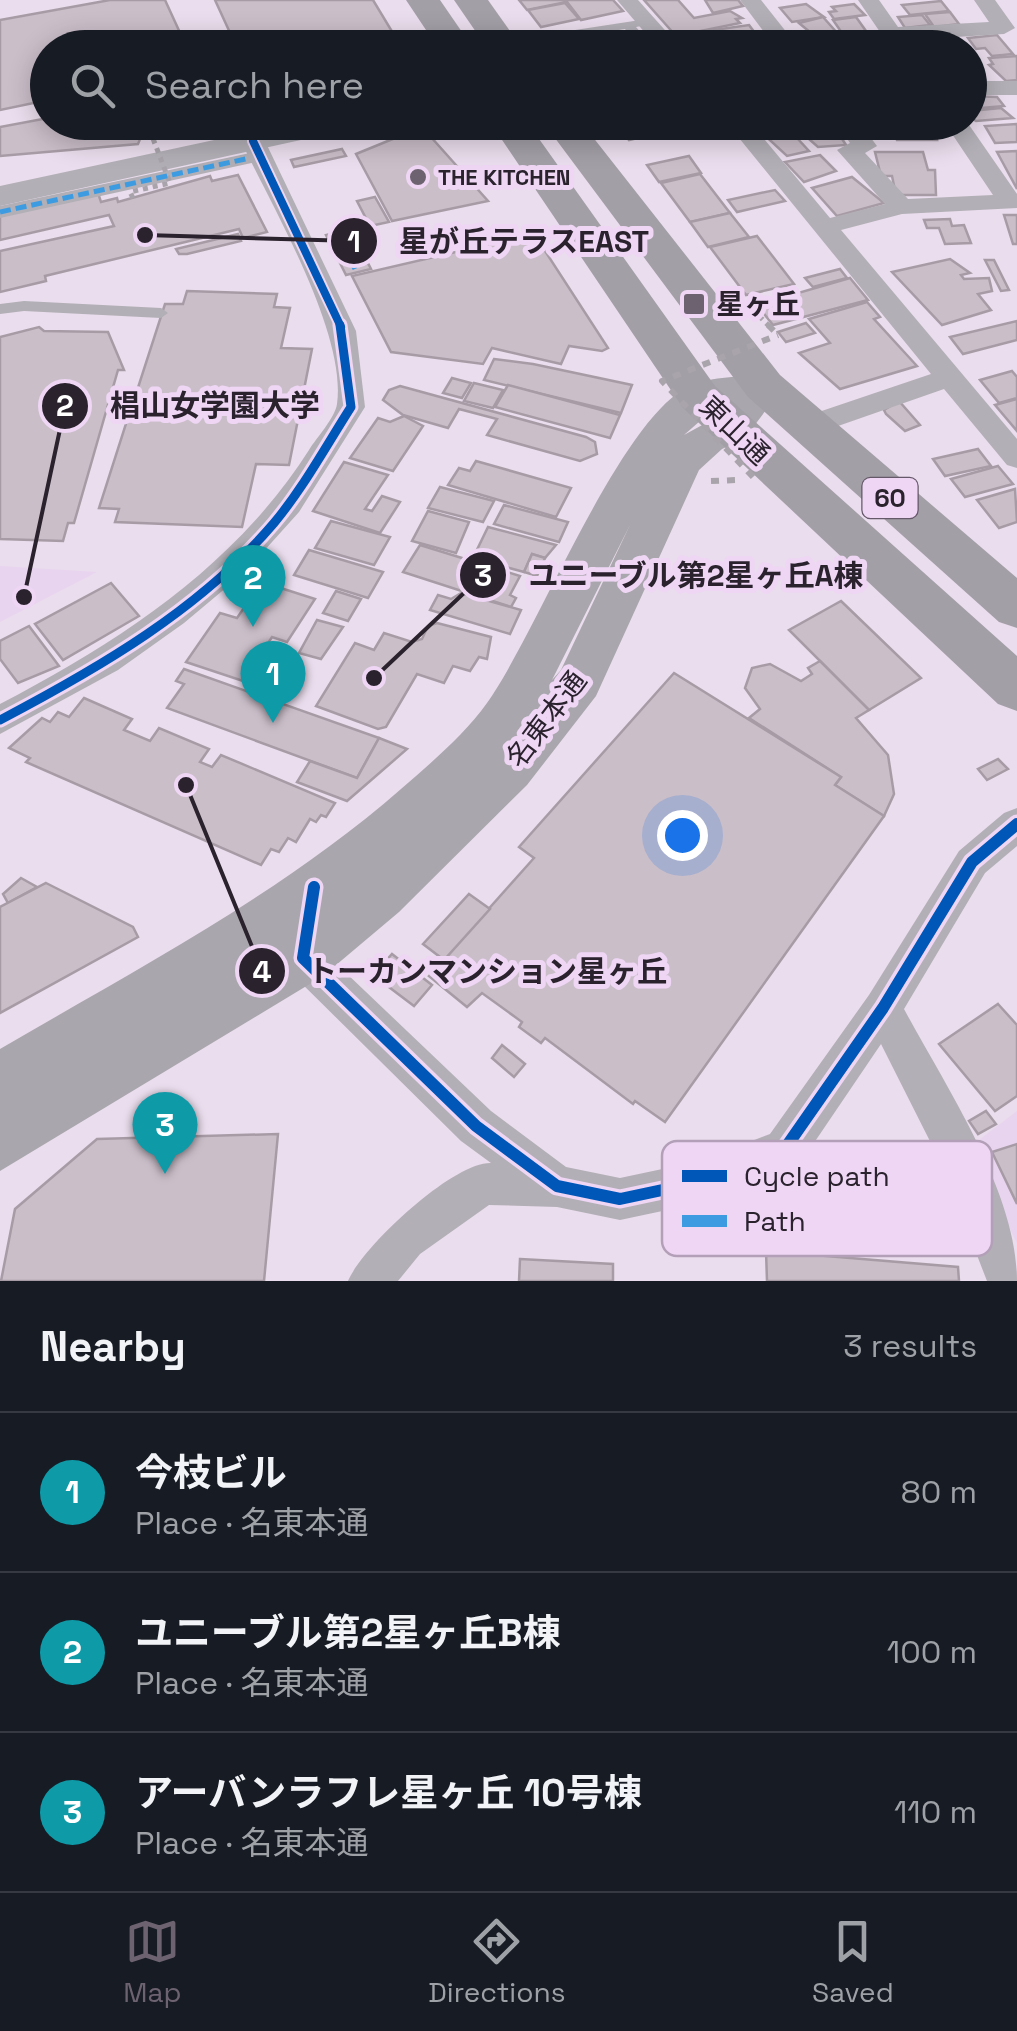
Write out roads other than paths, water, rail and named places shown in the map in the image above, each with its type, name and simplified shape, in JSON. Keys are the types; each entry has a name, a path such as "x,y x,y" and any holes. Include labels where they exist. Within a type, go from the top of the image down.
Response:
{"main road":[{"path":"423,0 444,30"},
{"path":"471,0 506,30"},
{"name":"東山通","path":"521,140 714,413 1017,689"},
{"name":"東山通","path":"589,140 764,386 1017,608"},
{"name":"名東本通","path":"0,1082 314,887 420,803 500,722 542,661 656,438 764,386"},
{"name":"名東本通","path":"0,1141 302,958 380,896 509,770 579,682 682,460 707,438 714,413"}],"street":[{"path":"627,0 638,24 646,30"},
{"path":"750,0 774,30"},
{"path":"868,0 890,30"},
{"path":"984,0 1004,28 987,30"},
{"path":"987,88 1017,88"},
{"path":"0,212 282,140"},
{"path":"753,140 1016,455"},
{"path":"860,140 864,146 848,150 902,207"},
{"path":"968,140 1013,201"},
{"path":"0,196 252,149"},
{"path":"0,720 53,693 180,611 266,532 351,407 343,331 252,149"},
{"path":"828,226 902,207 1013,201"},
{"path":"808,426 948,378"},
{"path":"790,1141 883,1008 972,862 1017,824"},
{"path":"314,887 302,958 476,1126 557,1186"},
{"path":"883,1008 953,1141"},
{"path":"370,1281 405,1239 483,1184 557,1186 620,1200 662,1191"},
{"path":"992,1235 1010,1281"}],"lane":[{"path":"605,30 638,24 640,30"},
{"path":"0,308 162,313"}],"place":[{"name":"THE KITCHEN","path":"418,177"},
{"name":"星が丘テラスEAST","path":"145,235"},
{"name":"星ヶ丘","path":"694,304"},
{"name":"椙山女学園大学","path":"24,597"},
{"name":"ユニーブル第2星ヶ丘B棟","path":"253,627"},
{"name":"ユニーブル第2星ヶ丘A棟","path":"374,678"},
{"name":"今枝ビル","path":"273,723"},
{"name":"トーカンマンション星ヶ丘","path":"186,785"},
{"name":"アーバンラフレ星ヶ丘 10号棟","path":"165,1174"}]}
